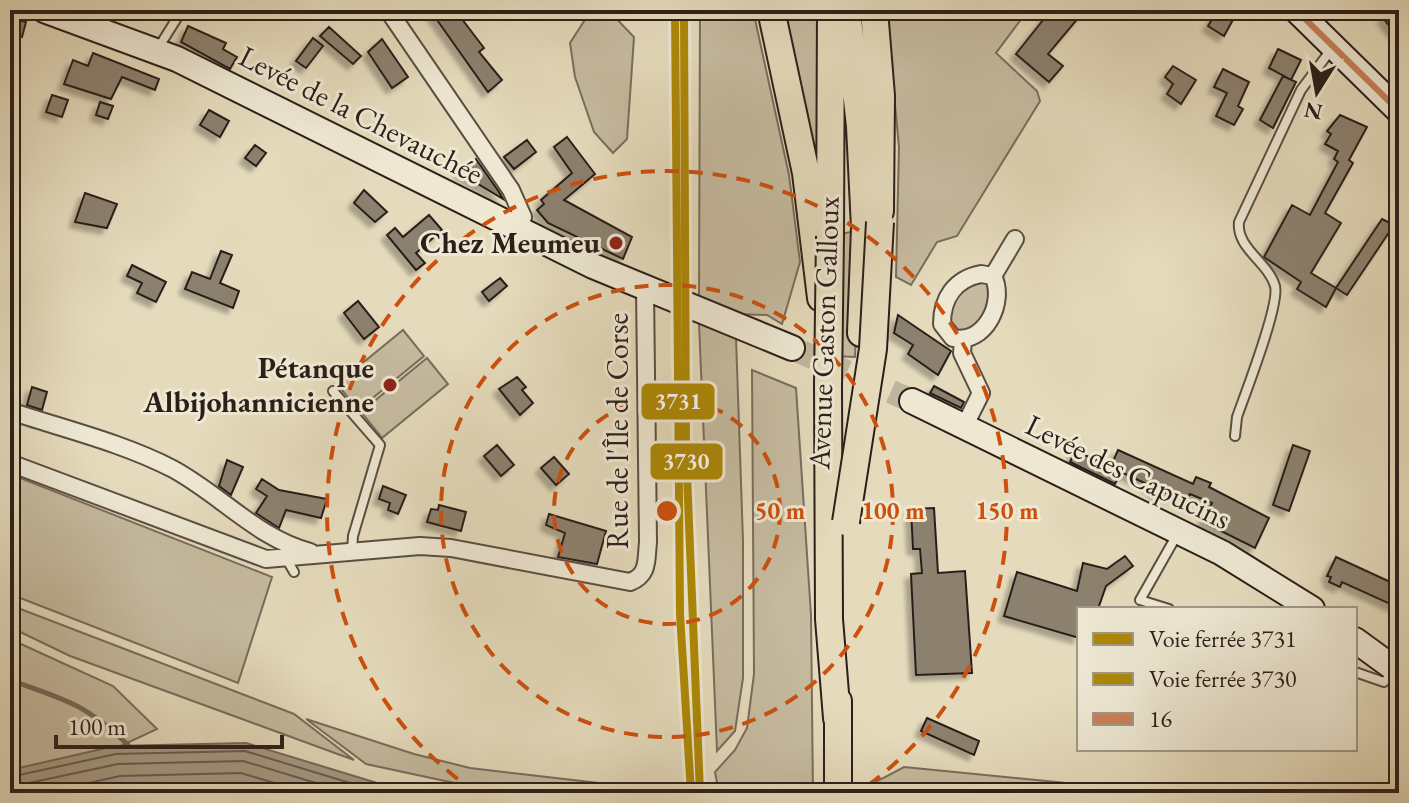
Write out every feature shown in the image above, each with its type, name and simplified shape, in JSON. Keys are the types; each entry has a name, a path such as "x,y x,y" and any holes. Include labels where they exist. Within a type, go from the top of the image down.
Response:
{"main road":[{"path":"771,10 806,173 822,302 828,386"},
{"name":"Avenue Gaston Galloux","path":"831,10 829,619 837,730"},
{"name":"Avenue Gaston Galloux","path":"837,730 846,522 872,225 847,10"},
{"path":"872,225 881,96 874,10"},
{"path":"837,730 838,793"}],"street":[{"name":"Levée de la Chevauchée","path":"44,10 156,51 645,289"},
{"path":"388,10 511,190 523,217 519,230"},
{"path":"1296,10 1398,107"},
{"path":"993,276 968,276 946,298 942,324 953,338 963,340 977,334 994,312 999,298 993,276 1015,239"},
{"path":"645,289 792,348"},
{"name":"Rue de l'Île de Corse","path":"10,411 171,468 289,546 316,553 420,546 450,555 630,582 641,578 646,570 648,542 645,289"},
{"path":"963,340 962,353 981,393 964,427"},
{"name":"Levée des Capucins","path":"912,401 1179,531 1266,577 1309,607"},
{"name":"Rue de l'Île de Corse","path":"10,463 266,559 291,566 316,553"},
{"path":"1357,641 1398,671"}],"lane":[{"path":"156,51 182,10"},
{"path":"1235,436 1237,417 1276,291 1270,276 1242,240 1238,232 1239,222 1301,90 1333,46"},
{"path":"333,391 380,445 353,536 352,552"},
{"path":"1163,607 1140,600 1179,531"},
{"path":"1357,673 1384,682 1398,671"}],"shaded area":[{"path":"700,10 753,10 789,175 800,262 782,324 767,315 737,314 699,301"},
{"path":"777,10 821,10 825,211"},
{"path":"886,10 1028,10 996,53 1037,91 1040,101 957,236 937,242 911,285 896,277 899,147"},
{"path":"610,12 634,37 627,139 613,153 594,132 575,77 570,43 588,15"},
{"path":"861,230 855,357 835,356 835,235"},
{"path":"973,279 989,282 988,307 981,319 961,335 950,320 950,313 955,298"},
{"path":"699,323 736,338 743,541 743,678 735,731 717,751"},
{"path":"403,330 424,356 358,410 337,384"},
{"path":"427,358 448,384 382,438 361,412"},
{"path":"752,370 796,388 811,615 813,793 719,793 715,772 735,750 747,728 754,674"},
{"path":"10,474 272,577 238,683 10,594"},
{"path":"10,605 294,714 354,760 70,656 10,627"},
{"path":"10,639 113,686 157,729 20,793 10,793"},
{"path":"306,719 414,754 470,768 607,784 607,793 501,793 366,764"},
{"path":"904,767 1167,793 866,793 866,787"}],"water":[{"path":"246,743 410,793 10,793 10,770 115,746"}],"building":[{"path":"430,10 455,10 484,48 479,52 502,80 488,92"},
{"path":"1051,10 1085,10 1048,54 1063,66 1049,82 1016,54"},
{"path":"1218,10 1235,16 1224,36 1208,26"},
{"path":"1390,10 1399,10 1399,38 1383,18"},
{"path":"10,18 26,22 22,37 10,33"},
{"path":"188,26 226,43 223,49 237,57 230,69 181,42"},
{"path":"329,27 361,56 353,64 320,36"},
{"path":"313,38 323,46 306,68 296,61"},
{"path":"382,39 408,77 392,88 368,52"},
{"path":"1278,49 1301,60 1291,80 1269,68"},
{"path":"93,53 159,79 155,90 122,77 111,99 64,84 73,60 88,66"},
{"path":"1173,66 1196,80 1181,104 1167,94 1173,84 1165,77"},
{"path":"1223,69 1249,82 1238,106 1243,109 1234,125 1216,116 1227,93 1214,87"},
{"path":"1283,76 1296,82 1273,128 1260,120"},
{"path":"52,95 68,100 62,117 46,112"},
{"path":"100,102 113,106 108,119 96,115"},
{"path":"209,110 229,121 220,137 200,125"},
{"path":"1340,115 1367,127 1349,160 1353,163 1325,213 1341,223 1311,273 1336,288 1326,307 1297,289 1301,282 1264,257 1292,205 1310,215 1338,162 1334,159 1338,151 1325,144 1331,134 1327,131"},
{"path":"567,137 595,174 564,200 632,237 623,259 548,223 537,210 544,204 541,200 572,173 554,147"},
{"path":"527,140 536,152 514,169 504,157"},
{"path":"255,145 266,153 256,166 245,158"},
{"path":"476,159 499,192 503,199 460,173"},
{"path":"364,190 387,212 375,222 354,203"},
{"path":"85,193 117,204 107,228 75,222"},
{"path":"429,215 442,230 416,253 425,263 416,270 387,235 395,228 403,237"},
{"path":"1382,219 1394,225 1347,295 1336,288"},
{"path":"221,251 232,255 220,283 239,291 233,308 185,289 192,272 210,279"},
{"path":"132,265 166,282 156,302 137,293 142,283 127,276"},
{"path":"500,278 507,286 489,301 482,292"},
{"path":"358,301 379,327 364,339 344,313"},
{"path":"898,315 951,351 938,375 908,354 913,345 894,333"},
{"path":"517,377 526,387 522,390 533,403 520,415 499,389"},
{"path":"934,386 964,402 961,408 930,393"},
{"path":"32,387 47,392 42,410 27,405"},
{"path":"497,445 514,465 501,476 484,456"},
{"path":"1293,445 1310,451 1289,511 1273,505"},
{"path":"1118,450 1193,484 1196,477 1211,483 1209,487 1269,518 1255,548 1203,522 1212,503 1175,491 1173,496 1159,490 1158,494 1147,484 1121,472 1115,484 1070,462 1075,451 1111,466"},
{"path":"554,457 569,474 556,485 541,468"},
{"path":"227,460 243,467 231,495 219,486"},
{"path":"262,479 279,490 327,499 321,518 286,510 279,528 262,517 256,513 267,496 256,489"},
{"path":"383,486 406,495 398,514 388,510 390,503 379,499"},
{"path":"439,505 466,512 461,531 427,522 431,509 438,510"},
{"path":"934,508 938,573 965,571 972,673 916,675 911,574 922,573 920,549 913,549 911,509"},
{"path":"549,514 606,531 597,564 558,557 565,533 546,525"},
{"path":"1125,556 1133,566 1106,586 1099,607 1077,607 1077,637 1004,616 1017,572 1077,591 1083,563 1107,569"},
{"path":"1336,557 1399,586 1399,608 1342,582 1340,587 1329,582 1331,577 1327,576"},
{"path":"927,718 979,741 974,755 921,731"}],"waterway":[{"path":"10,680 74,704 128,745"}],"tunnel":[{"path":"792,348 912,401"}],"rail line":[{"name":"3731","path":"675,10 680,614 691,793"},
{"name":"3730","path":"684,10 686,450 700,793"}],"transit line":[{"name":"16","path":"1296,10 1399,111"}],"place":[{"name":"Chez Meumeu","path":"616,243"},
{"name":"Pétanque Albijohannicienne","path":"390,385"}]}
